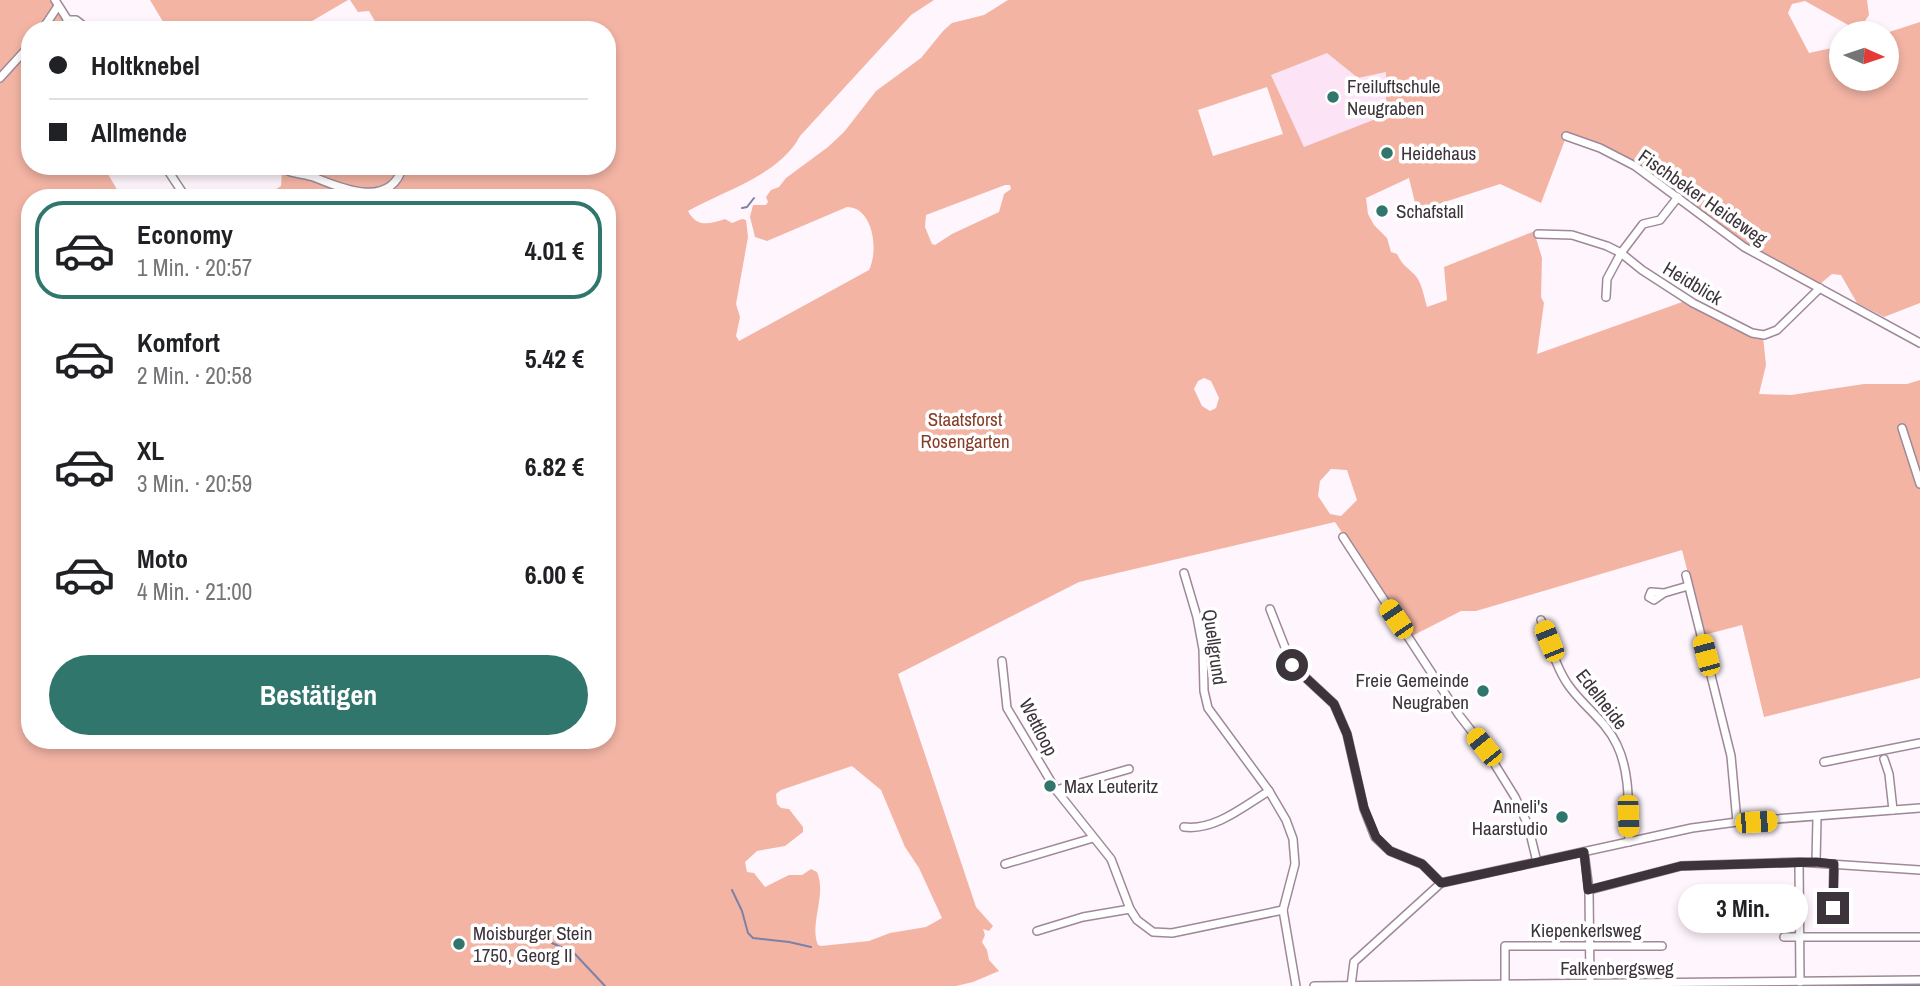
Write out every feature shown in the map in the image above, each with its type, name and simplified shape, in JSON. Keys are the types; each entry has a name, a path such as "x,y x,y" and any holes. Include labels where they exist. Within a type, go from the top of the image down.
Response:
{"street":[{"path":"57,3 67,20 77,21"},
{"path":"47,21 57,3"},
{"path":"0,78 21,55"},
{"name":"Fischbeker Heideweg","path":"1566,136 1600,148 1635,166 1744,247 1920,342"},
{"path":"300,175 346,189"},
{"path":"378,189 391,185 399,175"},
{"path":"1606,298 1606,282 1621,253 1643,224 1660,220 1678,197"},
{"name":"Heidblick","path":"1538,234 1572,235 1601,243 1621,253 1693,303 1752,333 1764,335 1777,330 1820,288"},
{"path":"1902,428 1920,484"},
{"path":"1343,537 1459,715 1510,787 1528,825 1537,862"},
{"name":"Quellgrund","path":"1184,573 1203,649 1204,691 1208,708 1269,790 1293,839 1295,864 1283,910 1296,986"},
{"path":"1686,575 1731,756 1737,822"},
{"path":"1664,593 1688,586"},
{"path":"1270,609 1292,665 1334,704 1347,734 1364,808 1376,837 1390,851 1422,864 1441,883"},
{"name":"Edelheide","path":"1541,620 1566,682 1604,723 1618,746 1626,775 1629,842"},
{"name":"Wettloop","path":"1002,662 1007,708 1056,790 1111,859 1130,909 1145,928 1162,933 1283,910"},
{"path":"1824,762 1920,743"},
{"path":"1884,759 1889,775 1893,810"},
{"path":"1056,790 1129,769"},
{"path":"1184,827 1195,828 1210,824 1269,790"},
{"path":"1351,986 1354,961 1441,883 1692,828 1920,808"},
{"path":"1816,862 1817,818"},
{"path":"1005,864 1093,838"},
{"path":"1584,852 1588,890 1590,984"},
{"path":"1799,862 1800,982"},
{"path":"1588,890 1681,866 1816,862 1920,870"},
{"path":"1833,908 1834,864"},
{"path":"1037,931 1083,917 1130,909"},
{"path":"1784,937 1920,937"},
{"name":"Kiepenkerlsweg","path":"1505,983 1505,946 1662,946"},
{"name":"Falkenbergsweg","path":"1314,986 1920,980"}],"shaded area":[{"name":"Freiluftschule Neugraben","path":"1327,52 1358,78 1386,72 1386,115 1304,148 1271,75"}],"green space":[{"name":"Staatsforst Rosengarten","path":"0,0 54,0 67,21 21,21 21,175 109,175 117,189 21,189 21,749 616,749 616,189 276,189 281,186 282,175 616,175 616,21 375,21 369,11 358,12 350,0 934,0 911,15 779,161 750,181 688,211 695,220 704,223 725,219 732,223 746,220 748,237 736,304 740,317 736,336 739,341 869,270 872,262 872,231 863,214 856,209 847,207 767,241 755,237 750,217 753,205 766,205 766,197 771,190 779,187 786,178 828,147 844,132 876,91 921,58 952,23 984,15 1008,0 1867,0 1869,15 1865,21 1841,21 1805,1 1792,4 1788,13 1809,53 1829,49 1829,91 1899,91 1899,29 1920,22 1920,303 1884,317 1857,303 1841,275 1832,274 1820,284 1744,245 1644,169 1600,145 1568,132 1541,203 1500,184 1417,211 1409,178 1366,198 1368,214 1374,225 1387,238 1391,252 1397,254 1417,278 1427,307 1447,300 1444,267 1540,229 1535,235 1542,258 1541,297 1544,303 1537,354 1685,301 1763,336 1766,365 1759,394 1791,395 1864,384 1907,384 1920,380 1920,678 1764,717 1742,625 1704,635 1682,550 1476,611 1461,611 1410,637 1335,522 1079,582 898,674 976,907 993,926 989,931 983,929 985,935 982,942 989,960 999,971 956,986 0,986","holes":["1327,53 1358,78 1386,72 1386,115 1304,147 1271,75","1267,87 1283,134 1213,156 1198,110","1010,185 1011,189 1004,194 999,212 935,245 932,244 925,227 926,215","1204,378 1211,381 1219,398 1216,408 1210,411 1202,406 1194,389 1198,381","1331,469 1347,470 1357,500 1341,516 1330,514 1318,496 1320,481","852,766 881,790 905,847 919,868 942,918 926,927 890,933 869,941 821,946 818,945 815,928 820,890 817,872 811,869 802,875 789,875 765,887 754,873 747,872 745,862 757,851 785,846 803,832 803,827 789,809 781,808 777,804 776,794"]},
{"path":"150,0 348,0 312,21 163,21"}],"waterway":[{"path":"742,208 747,207 754,198"},
{"path":"732,890 748,933 753,938 811,947"},
{"path":"552,943 574,953 605,986"},
{"path":"1769,986 1920,986"}],"place":[{"name":"Freiluftschule Neugraben","path":"1333,97"},
{"name":"Heidehaus","path":"1387,153"},
{"name":"Schafstall","path":"1382,211"},
{"name":"Freie Gemeinde Neugraben","path":"1483,691"},
{"name":"Max Leuteritz","path":"1050,786"},
{"name":"Anneli's Haarstudio","path":"1562,817"},
{"name":"Moisburger Stein 1750, Georg II","path":"459,944"}],"route":[{"path":"1292,665 1334,704 1347,734 1364,808 1376,837 1390,851 1422,864 1441,883 1584,852 1588,890 1681,866 1816,862 1834,864 1833,908"}]}
